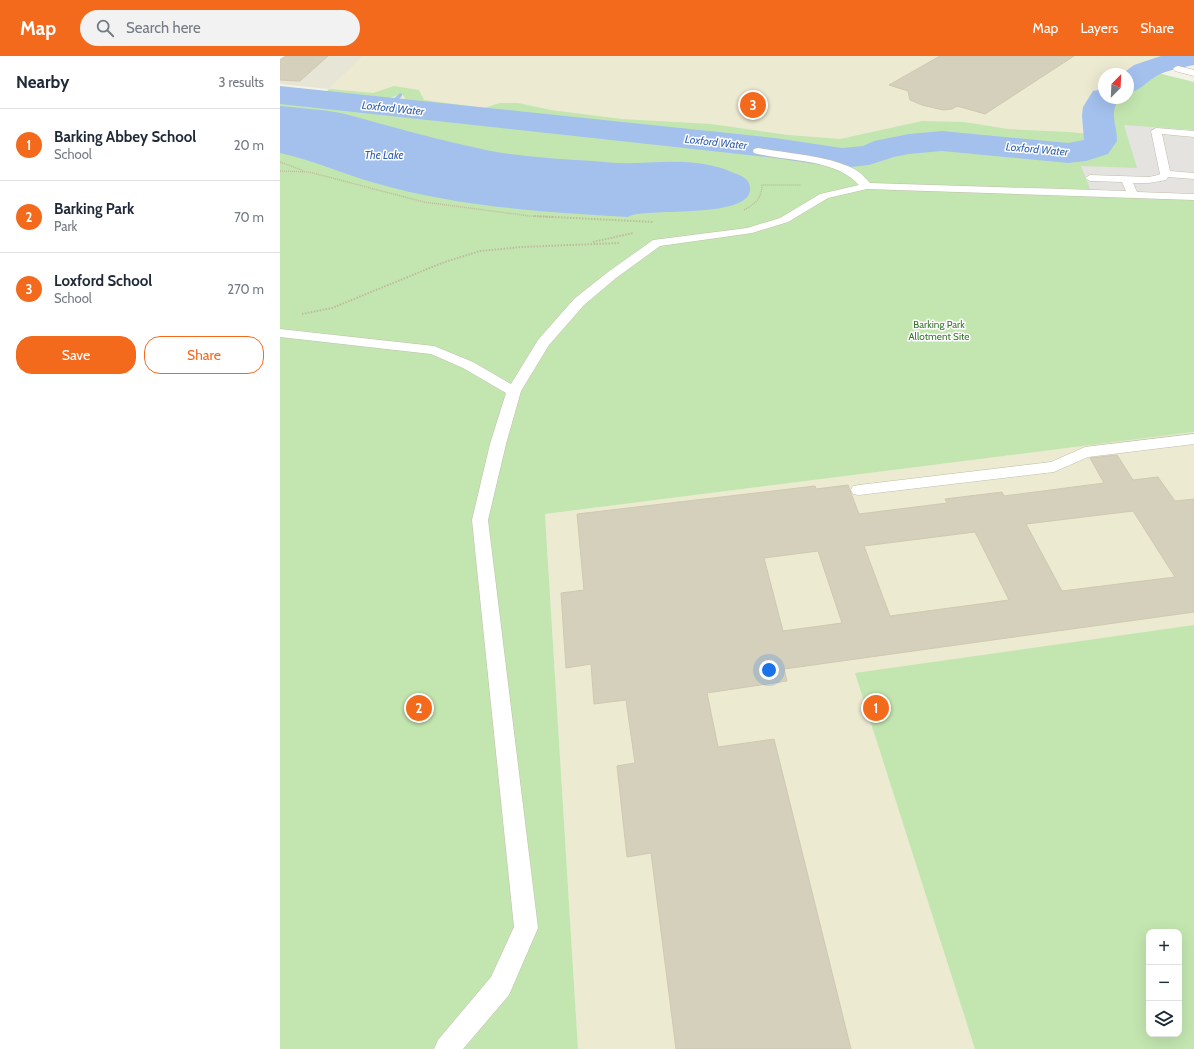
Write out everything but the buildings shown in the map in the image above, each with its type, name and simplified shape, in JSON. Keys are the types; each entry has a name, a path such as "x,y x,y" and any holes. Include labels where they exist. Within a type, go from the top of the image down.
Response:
{"lane":[{"path":"1178,69 1194,73"},
{"path":"1165,174 1156,131 1194,134"},
{"path":"758,151 821,162 838,167 854,174 867,186"},
{"path":"1165,174 1194,176"},
{"path":"1090,178 1156,179 1162,178 1165,174"},
{"path":"1126,179 1133,195"},
{"path":"447,1049 500,986 526,928 480,520 498,444 514,391 543,343 579,302 612,275 657,243 748,231 784,220 824,196 867,186 1194,197"},
{"path":"280,333 434,350 468,365 514,391"},
{"path":"859,490 1054,467 1085,452 1194,439"}],"path":[{"path":"280,162 309,172 424,202 530,216 656,222"},
{"path":"280,170 309,172"},
{"path":"742,211 755,204 762,193 762,185 807,186"},
{"path":"295,315 332,308 442,263 480,251 522,247 624,242 657,243"}],"shaded area":[{"path":"280,56 363,56 329,89 280,84"},
{"path":"363,56 1179,56 1143,65 1134,72 1134,68 1098,68 1098,94 1090,100 1087,106 1089,144 1082,147 1063,148 930,137 899,141 849,153 483,111 323,95"},
{"path":"1124,125 1194,130 1194,195 1091,191 1081,166 1137,168"},
{"path":"1194,432 1194,1049 578,1049 545,514"}],"green space":[{"name":"Barking Park Allotment Site","path":"1150,71 1194,82 1194,432 545,514 578,1049 280,1049 280,99 423,112 694,143 784,151 837,160 854,160 871,157 892,149 940,143 1065,155 1090,153 1103,147 1105,141 1106,134 1103,120 1103,104 1134,104 1134,83"},
{"path":"394,86 419,90 424,100 484,108 500,103 518,103 551,110 622,119 711,124 788,135 840,139 922,121 964,122 1008,129 1090,134 1089,144 1075,148 930,137 899,141 849,153 836,153 794,146 512,117 405,103 403,101 405,98 403,95 398,95 382,101 323,95 329,89 373,93"},
{"path":"1194,625 1194,1049 975,1049 855,673"}],"water":[{"name":"The Lake","path":"280,106 342,113 449,142 512,154 618,163 684,162 709,165 722,168 748,181 748,195 738,203 721,208 638,214 628,217 501,207 438,198 375,183 304,159 280,153"}],"waterway":[{"name":"Loxford Water","path":"1134,79 1144,71 1153,67 1194,56"},
{"name":"Loxford Water","path":"280,95 775,148 842,158 869,155 886,148 909,144 942,141 1068,153 1086,151 1097,147 1101,141 1101,133 1097,116 1098,107 1100,104"},
{"path":"389,106 400,95"}],"place":[{"name":"Loxford School","path":"753,105"},
{"name":"Barking Park","path":"419,708"},
{"name":"Barking Abbey School","path":"876,708"}]}
